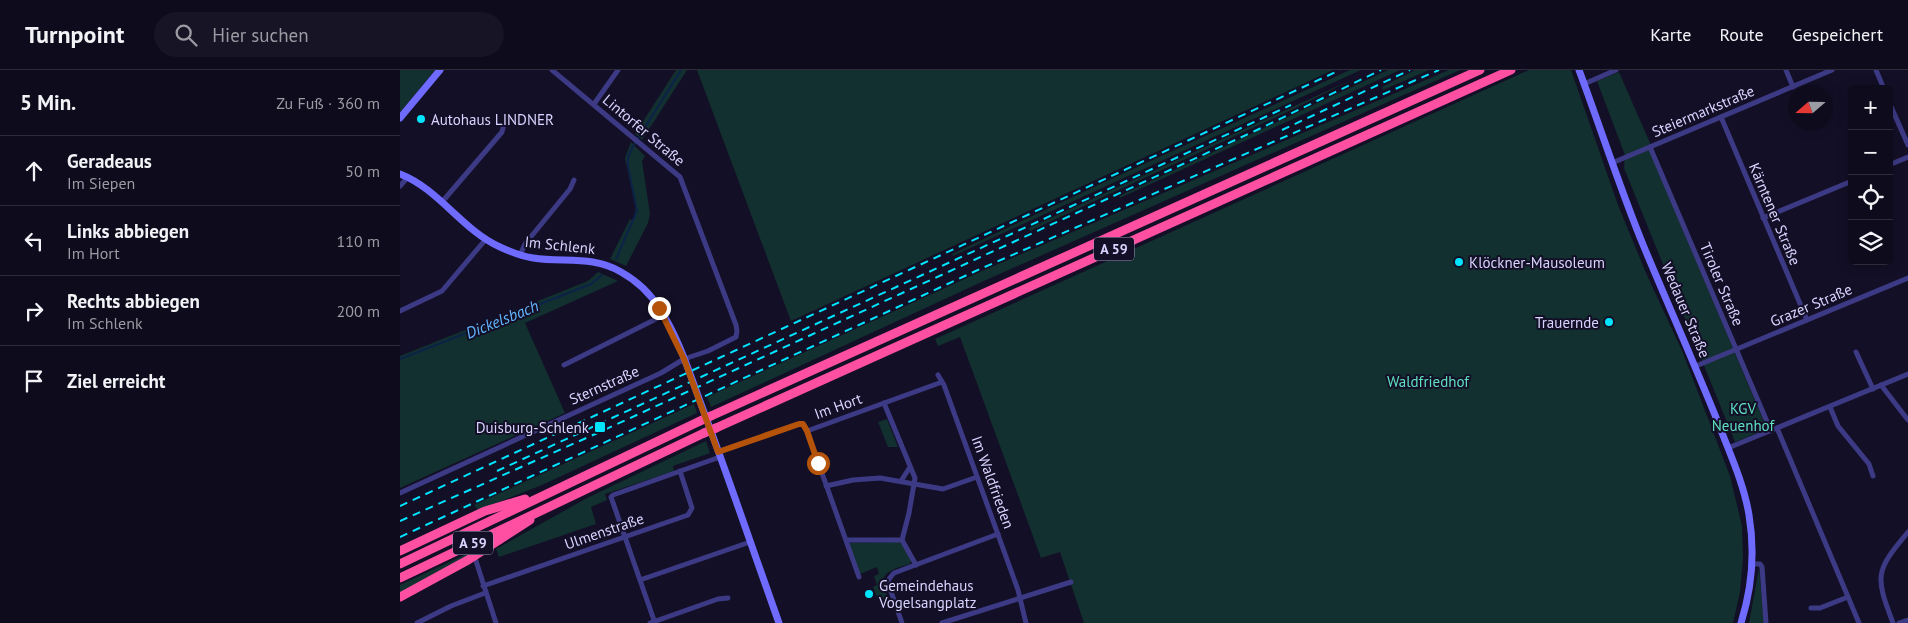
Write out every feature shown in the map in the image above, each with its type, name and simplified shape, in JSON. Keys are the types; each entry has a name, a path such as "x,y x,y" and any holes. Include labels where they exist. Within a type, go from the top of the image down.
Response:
{"highway":[{"name":"A 59","path":"400,564 700,421 1480,70"},
{"name":"A 59","path":"400,578 704,433 1511,70"},
{"path":"400,551 485,511 511,502 540,496"},
{"name":"A 59","path":"472,560 546,508"},
{"path":"400,597 472,560"}],"street":[{"path":"400,118 440,70"},
{"name":"Lintorfer Straße","path":"552,70 680,177 736,325 736,337"},
{"path":"594,104 618,70"},
{"name":"Wedauer Straße","path":"1579,70 1645,249 1696,366 1742,487 1749,514 1752,564 1748,599 1741,623"},
{"path":"1584,84 1616,70"},
{"path":"1786,70 1792,85"},
{"name":"Steiermarkstraße","path":"1798,85 1832,70"},
{"path":"1876,70 1882,85"},
{"name":"Steiermarkstraße","path":"1612,163 1788,89"},
{"path":"1893,111 1908,145"},
{"name":"Kärntener Straße","path":"1721,117 1807,320"},
{"path":"442,202 502,132 504,124"},
{"name":"Tiroler Straße","path":"1650,147 1771,431"},
{"path":"1893,163 1908,157"},
{"name":"Im Schlenk","path":"400,174 427,189 486,239 498,246 520,255 534,258 590,260 629,276 646,291 664,316 684,359 779,623"},
{"path":"400,186 408,177"},
{"path":"520,255 525,244 570,189 574,180"},
{"path":"1763,218 1848,183"},
{"path":"400,311 442,291 486,239"},
{"name":"Grazer Straße","path":"1696,366 1908,278"},
{"path":"564,366 664,316"},
{"name":"Sternstraße","path":"400,493 661,373 684,359 708,351 736,337"},
{"path":"1856,352 1873,389"},
{"path":"1728,448 1908,374"},
{"name":"Im Waldfrieden","path":"938,376 942,382 998,534 1020,598 1026,623"},
{"name":"Im Hort","path":"719,454 799,424 803,424 807,431 942,382"},
{"path":"1881,385 1908,420"},
{"path":"884,403 915,478 902,540 916,565"},
{"path":"1830,407 1838,426 1869,464 1873,476"},
{"path":"1777,428 1859,623"},
{"path":"807,431 859,577"},
{"path":"719,454 611,497 653,623 718,599 728,598"},
{"path":"901,481 910,467"},
{"name":"Ulmenstraße","path":"483,586 688,515 692,508 680,470"},
{"path":"826,486 865,478 880,478 943,489 977,477"},
{"path":"1893,623 1882,594 1880,573 1886,559 1906,540 1908,532"},
{"path":"902,623 888,583 894,573 998,534"},
{"path":"846,540 902,540"},
{"path":"640,580 750,542"},
{"path":"472,560 496,623"},
{"path":"1752,564 1760,564 1762,567 1766,623"},
{"path":"942,623 1070,582"},
{"path":"417,623 451,606 485,593"},
{"path":"1811,608 1820,608 1848,597"},
{"path":"1899,623 1908,620"}],"green space":[{"path":"400,70 435,70 400,112"},
{"path":"676,70 687,70 642,140 635,134"},
{"path":"697,70 1333,70 791,321"},
{"path":"1350,70 1361,70 953,256 952,254 1111,179"},
{"path":"1388,70 1400,70 1120,198 1119,196"},
{"path":"1415,70 1429,70 1383,90 1382,87"},
{"path":"1449,70 1460,70 986,280 711,407 707,397 982,271"},
{"name":"Waldfriedhof","path":"1529,70 1571,70 1618,205 1646,273 1683,353 1730,476 1742,526 1743,558 1740,592 1733,623 1084,623 1060,552 1041,558 960,337 938,346 935,339"},
{"name":"KGV Neuenhof","path":"1619,72 1650,143 1650,152 1767,429 1735,442 1624,168 1625,155 1597,81"},
{"path":"1353,79 1296,108 1030,231 1029,228"},
{"path":"631,142 645,156 642,161 650,214 648,223 626,266 610,259 630,219 633,221 636,208 625,158"},
{"path":"598,272 618,281 525,323 565,413 400,488 400,356 588,281"},
{"path":"694,404 697,413 542,485 478,510 474,505"},
{"path":"887,419 898,447 888,447 878,422"},
{"path":"706,441 710,453 673,466 674,471 605,494 607,500 591,507 596,524 499,557 496,549 587,498"},
{"path":"494,541 400,593 400,585"},
{"path":"899,542 903,545 911,561 910,564 893,570 884,577 882,581 890,605 884,607 883,603 880,604 873,587 877,585 874,576 879,574 877,567 860,574 849,545 850,543"},
{"path":"1759,568 1764,623 1749,623"}],"waterway":[{"name":"Dickelsbach","path":"616,259 637,211 628,157 681,70"},
{"name":"Dickelsbach","path":"400,359 591,284 602,275"}],"railway":[{"path":"400,506 1340,70"},
{"path":"400,521 602,431 1257,130 1381,70"},
{"path":"1282,130 1410,70"},
{"path":"400,537 980,269 1439,70"},
{"path":"497,471 1291,105"}],"place":[{"name":"Autohaus LINDNER","path":"421,119"},
{"name":"Klöckner-Mausoleum","path":"1459,262"},
{"name":"Trauernde","path":"1609,322"},
{"name":"Duisburg-Schlenk","path":"600,427"},
{"name":"Gemeindehaus Vogelsangplatz","path":"869,594"}],"route":[{"path":"659,308 684,359 718,452 803,424 818,463"}]}
